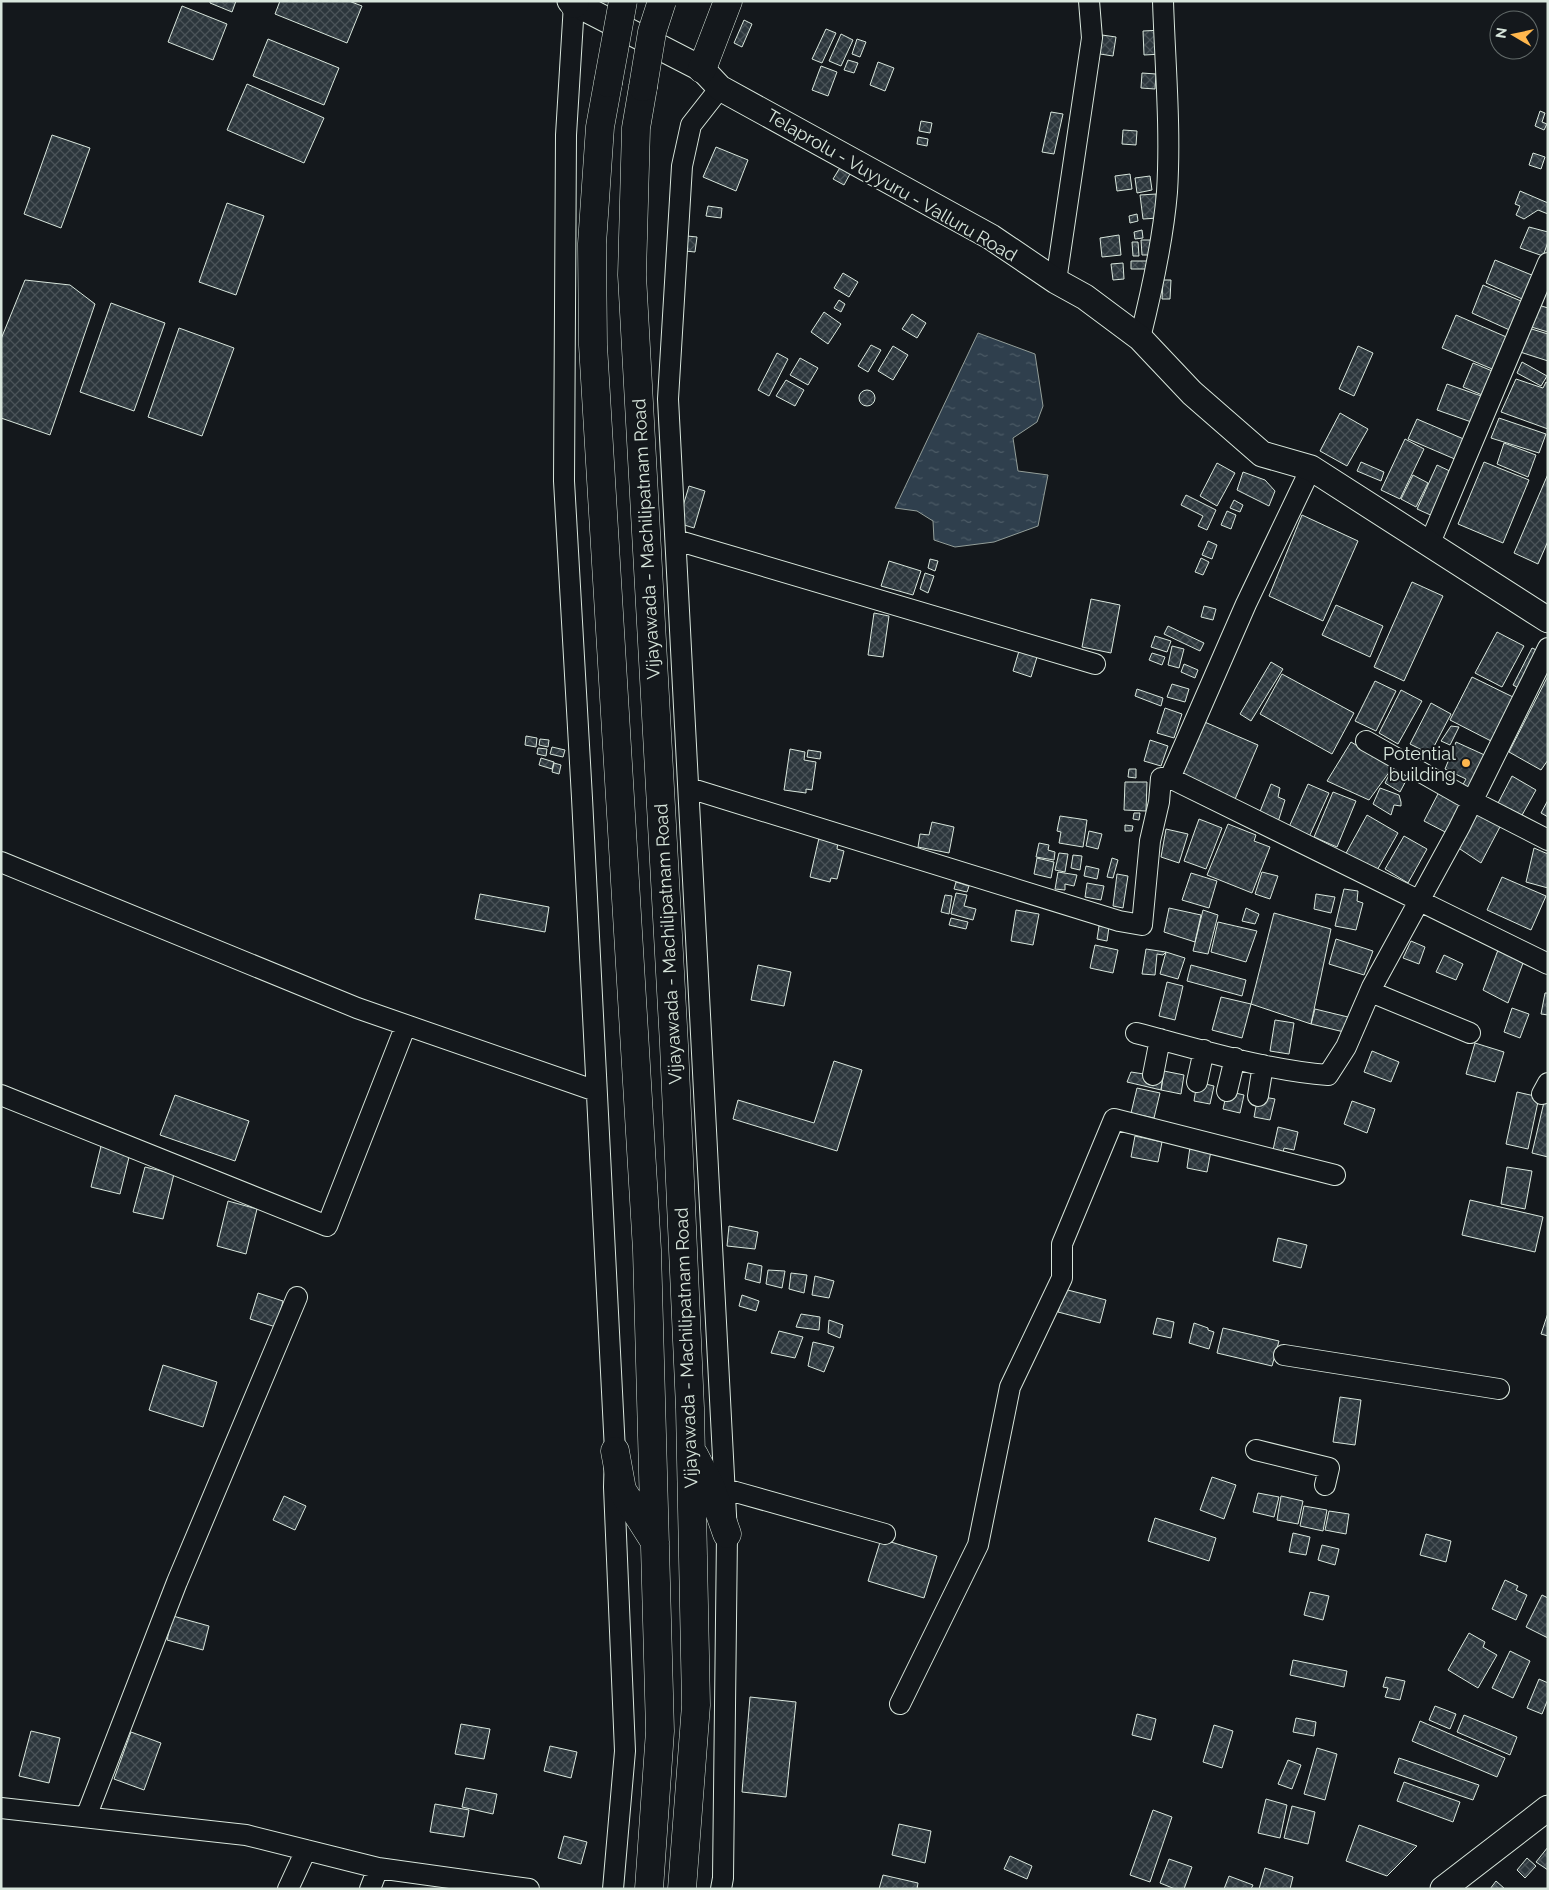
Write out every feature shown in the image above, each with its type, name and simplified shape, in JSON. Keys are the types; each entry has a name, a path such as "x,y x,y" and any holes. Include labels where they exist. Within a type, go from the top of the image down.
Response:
{"highway":[{"name":"Vijayawada - Machilipatnam Road","path":"623,1 600,127 592,244 592,345 647,1250 660,1731 649,1889"},
{"name":"Vijayawada - Machilipatnam Road","path":"662,1 652,32 636,128 632,275 674,1045 691,1448 696,1705 682,1889"},
{"path":"711,78 728,1"},
{"path":"691,1448 711,1488 727,1534"},
{"path":"615,1451 622,1490 655,1542"}],"main road":[{"name":"Telaprolu - Vuyyuru - Valluru Road","path":"573,2 991,237 1056,281 1085,298 1140,338 1192,393 1262,454 1311,468 1548,620"},
{"path":"1443,1889 1548,1808"}],"street":[{"path":"1056,281 1092,38 1089,1"},
{"path":"1140,338 1154,283 1167,192 1168,131 1164,1"},
{"path":"573,2 566,135 564,481 615,1451 614,1487 625,1751 613,1889"},
{"path":"711,78 691,125 682,166 668,399 727,1534 723,1878 721,1889"},
{"path":"1429,545 1548,262"},
{"path":"1170,778 1246,604 1311,468"},
{"path":"676,540 1095,664"},
{"path":"1136,1033 1263,1065 1305,1073 1328,1075 1346,1047 1371,992 1472,801 1548,648"},
{"path":"1366,741 1472,801 1548,840"},
{"path":"689,788 1119,921 1142,925 1150,841 1160,802 1161,778 1170,778 1548,964"},
{"path":"1,862 357,1008 596,1091"},
{"path":"1371,992 1470,1033"},
{"path":"1,1095 327,1226 406,1025"},
{"path":"1153,1075 1160,1039"},
{"path":"1197,1082 1204,1050"},
{"path":"1227,1091 1235,1058"},
{"path":"1258,1096 1263,1065"},
{"path":"900,1704 978,1545 1010,1386 1062,1278 1062,1244 1114,1120 1335,1175"},
{"path":"86,1817 177,1582 297,1297"},
{"path":"1284,1355 1498,1389"},
{"path":"1256,1450 1329,1468 1325,1485"},
{"path":"725,1489 885,1534"},
{"path":"1,1808 246,1834 378,1868 529,1889"},
{"path":"288,1889 306,1850"},
{"path":"370,1889 378,1868"}],"water":[{"path":"978,333 1035,354 1043,406 1037,422 1013,438 1018,471 1048,475 1038,526 994,542 955,547 934,540 933,521 917,511 895,508"}],"building":[{"path":"210,1 236,1 232,12 210,3"},
{"path":"280,1 349,1 362,6 347,43 275,14"},
{"path":"182,6 227,24 213,60 168,42"},
{"path":"744,20 752,24 742,47 734,43"},
{"path":"826,29 836,33 822,63 812,59"},
{"path":"1162,30 1163,54 1144,55 1143,31"},
{"path":"841,34 853,40 841,66 829,61"},
{"path":"1102,35 1116,37 1113,56 1100,54"},
{"path":"268,39 339,68 324,105 253,76"},
{"path":"857,39 866,42 860,57 852,54"},
{"path":"848,60 858,63 854,73 844,70"},
{"path":"878,62 894,68 885,91 870,85"},
{"path":"821,66 837,72 828,96 812,90"},
{"path":"1142,73 1156,74 1155,89 1141,88"},
{"path":"247,84 324,118 304,163 227,130"},
{"path":"1540,111 1545,113 1542,122 1547,124 1544,130 1535,126"},
{"path":"1051,112 1063,114 1054,154 1042,152"},
{"path":"921,121 932,123 930,133 919,131"},
{"path":"1123,130 1137,131 1136,145 1122,144"},
{"path":"52,135 90,148 61,228 24,214"},
{"path":"918,137 928,139 927,146 917,144"},
{"path":"716,147 748,160 736,191 703,177"},
{"path":"1533,153 1545,157 1541,169 1529,165"},
{"path":"841,166 851,172 844,185 833,179"},
{"path":"1130,174 1132,189 1117,191 1115,176"},
{"path":"1150,176 1152,190 1137,193 1135,178"},
{"path":"1520,191 1548,203 1548,214 1538,210 1524,219 1516,215 1520,206 1515,204"},
{"path":"1156,194 1158,218 1143,219 1140,195"},
{"path":"227,203 264,216 236,295 199,282"},
{"path":"708,206 722,208 721,218 706,216"},
{"path":"1137,214 1138,221 1130,223 1129,216"},
{"path":"1529,227 1548,232 1548,242 1543,256 1520,248"},
{"path":"1142,230 1143,238 1135,239 1134,232"},
{"path":"1119,235 1121,255 1102,257 1100,238"},
{"path":"687,236 697,237 695,252 685,251"},
{"path":"1141,240 1154,240 1154,255 1142,255"},
{"path":"1132,242 1138,242 1139,256 1133,256"},
{"path":"1495,260 1539,278 1529,302 1486,283"},
{"path":"1131,261 1149,261 1149,269 1131,269"},
{"path":"1123,263 1124,279 1113,280 1111,264"},
{"path":"843,273 858,282 849,297 834,288"},
{"path":"25,280 70,285 95,304 50,435 1,418 1,339"},
{"path":"1163,280 1171,280 1170,299 1162,299"},
{"path":"1483,285 1528,304 1514,332 1472,313"},
{"path":"839,300 845,304 841,312 834,308"},
{"path":"111,303 165,323 134,411 80,392"},
{"path":"1535,304 1548,308 1548,332 1528,326"},
{"path":"824,312 841,324 828,344 811,332"},
{"path":"912,314 926,323 917,338 902,329"},
{"path":"1456,315 1511,339 1497,371 1442,348"},
{"path":"1525,327 1548,334 1548,361 1517,351"},
{"path":"179,328 234,348 202,436 148,417"},
{"path":"871,345 881,350 868,372 858,366"},
{"path":"893,346 908,355 893,380 878,371"},
{"path":"1358,346 1373,353 1354,396 1339,389"},
{"path":"777,353 788,359 769,396 758,390"},
{"path":"800,358 818,368 808,385 790,375"},
{"path":"1522,362 1547,376 1541,386 1517,373"},
{"path":"1473,363 1497,373 1487,397 1463,387"},
{"path":"1516,379 1543,388 1546,382 1548,383 1548,429 1501,412"},
{"path":"786,380 804,390 795,406 776,396"},
{"path":"1447,384 1487,398 1477,424 1437,410"},
{"path":"867,390 873,392 875,398 873,404 867,406 861,404 859,398 861,392"},
{"path":"1340,413 1368,429 1347,466 1320,451"},
{"path":"1499,418 1546,434 1539,453 1491,438"},
{"path":"1417,419 1466,440 1457,460 1408,439"},
{"path":"1405,439 1424,449 1400,499 1381,490"},
{"path":"1504,443 1536,455 1528,477 1497,464"},
{"path":"1361,462 1384,472 1381,481 1357,471"},
{"path":"1484,462 1529,480 1503,543 1458,524"},
{"path":"1217,463 1235,473 1217,506 1200,496"},
{"path":"1437,465 1454,473 1435,517 1417,509"},
{"path":"1243,472 1265,480 1275,491 1269,506 1237,490"},
{"path":"1548,474 1548,541 1538,564 1514,553"},
{"path":"1413,475 1428,483 1416,507 1401,499"},
{"path":"689,486 705,491 694,528 678,523"},
{"path":"1186,495 1216,510 1207,530 1198,526 1203,516 1181,505"},
{"path":"1234,500 1243,505 1240,512 1230,508"},
{"path":"1227,511 1236,515 1231,529 1221,525"},
{"path":"1302,515 1358,541 1323,621 1269,596"},
{"path":"1208,541 1217,545 1212,559 1202,555"},
{"path":"1201,558 1209,562 1203,575 1195,572"},
{"path":"930,559 938,561 935,571 928,568"},
{"path":"889,561 921,571 913,595 881,586"},
{"path":"925,573 934,576 928,593 920,589"},
{"path":"1412,582 1443,596 1404,681 1374,667"},
{"path":"1091,599 1120,605 1111,653 1082,647"},
{"path":"1336,605 1383,626 1370,657 1322,635"},
{"path":"1204,606 1216,609 1213,620 1201,617"},
{"path":"874,613 889,616 883,657 868,655"},
{"path":"1168,626 1204,643 1200,651 1164,634"},
{"path":"1497,632 1524,646 1502,687 1475,673"},
{"path":"1155,636 1171,641 1167,652 1151,647"},
{"path":"1172,646 1184,649 1179,668 1168,665"},
{"path":"1532,648 1543,653 1524,691 1513,685"},
{"path":"1019,651 1037,657 1031,677 1013,671"},
{"path":"1152,653 1165,657 1162,665 1149,660"},
{"path":"1271,662 1283,669 1251,721 1240,714"},
{"path":"1184,664 1198,670 1195,678 1181,672"},
{"path":"1282,674 1354,713 1332,754 1260,714"},
{"path":"1548,676 1548,760 1541,770 1509,752"},
{"path":"1472,677 1513,697 1491,741 1450,720"},
{"path":"1375,681 1396,691 1376,731 1355,721"},
{"path":"1172,684 1189,689 1185,702 1167,697"},
{"path":"1137,689 1163,698 1161,706 1135,696"},
{"path":"1401,690 1422,701 1398,744 1379,733"},
{"path":"1431,703 1451,714 1430,754 1410,744"},
{"path":"1165,708 1182,714 1174,738 1157,733"},
{"path":"1200,720 1258,745 1233,804 1175,779"},
{"path":"1451,726 1459,727 1450,745 1441,741"},
{"path":"526,736 537,738 536,747 525,745"},
{"path":"540,739 549,740 548,747 539,745"},
{"path":"1150,740 1168,746 1161,766 1144,761"},
{"path":"1351,742 1393,767 1369,800 1327,781"},
{"name":"Potential building","path":"1456,742 1489,757 1469,794 1460,790 1466,779 1445,769"},
{"path":"552,747 565,750 563,757 550,754"},
{"path":"538,748 547,749 546,756 537,754"},
{"path":"790,749 805,752 804,760 816,762 812,790 806,789 806,793 784,790"},
{"path":"808,750 821,752 820,759 807,757"},
{"path":"541,758 554,762 552,769 539,765"},
{"path":"554,763 561,765 559,774 552,772"},
{"path":"1393,767 1409,775 1400,792 1385,783"},
{"path":"1129,769 1136,769 1136,778 1128,777"},
{"path":"1512,776 1536,790 1521,817 1497,805"},
{"path":"1125,782 1147,782 1146,811 1124,810"},
{"path":"1271,784 1280,788 1278,797 1285,800 1278,822 1259,814"},
{"path":"1308,784 1329,793 1309,837 1289,827"},
{"name":"Potential building","path":"1380,788 1399,795 1401,806 1394,805 1391,815 1373,804"},
{"path":"1440,790 1465,803 1449,834 1424,821"},
{"path":"1333,792 1356,801 1337,847 1314,837"},
{"path":"1548,800 1548,817 1541,813"},
{"path":"1474,810 1501,825 1481,863 1457,847"},
{"path":"1134,813 1140,813 1139,820 1133,819"},
{"path":"1367,815 1398,833 1376,872 1345,855"},
{"path":"1060,816 1087,820 1083,847 1059,843 1061,832 1057,831"},
{"path":"1199,819 1222,828 1206,869 1184,861"},
{"path":"932,822 954,827 949,853 918,847 920,834 929,835"},
{"path":"1228,824 1256,835 1254,841 1270,847 1252,893 1207,875"},
{"path":"1125,825 1133,826 1132,831 1125,831"},
{"path":"1166,829 1188,834 1179,863 1161,857"},
{"path":"1089,831 1102,834 1098,849 1086,846"},
{"path":"1404,836 1427,849 1408,883 1385,869"},
{"path":"819,838 838,842 837,849 844,851 837,879 831,878 830,882 810,877"},
{"path":"1039,843 1049,845 1048,850 1055,852 1054,860 1036,857"},
{"path":"1534,848 1548,854 1548,888 1526,882"},
{"path":"1059,853 1068,854 1065,872 1055,870"},
{"path":"1073,855 1082,856 1080,870 1071,868"},
{"path":"1037,858 1054,862 1051,878 1034,874"},
{"path":"1112,858 1118,860 1113,878 1107,877"},
{"path":"1086,866 1099,869 1097,879 1084,876"},
{"path":"1058,872 1077,875 1074,886 1065,884 1065,890 1055,889"},
{"path":"1262,872 1278,876 1270,899 1255,894"},
{"path":"1191,873 1217,881 1209,908 1182,900"},
{"path":"1117,874 1128,876 1123,908 1113,906"},
{"path":"1502,877 1546,896 1531,930 1487,910"},
{"path":"956,882 969,886 967,892 954,889"},
{"path":"1087,883 1104,886 1101,900 1085,897"},
{"path":"1344,889 1358,891 1357,901 1363,903 1356,930 1335,926"},
{"path":"956,893 967,895 964,906 976,909 973,920 951,914"},
{"path":"480,894 549,907 545,932 475,919"},
{"path":"1316,894 1335,897 1331,913 1314,909"},
{"path":"945,895 952,896 949,914 941,912"},
{"path":"1169,908 1201,915 1195,942 1164,932"},
{"path":"1246,908 1259,914 1255,924 1242,921"},
{"path":"1016,910 1039,914 1033,945 1011,941"},
{"path":"1203,910 1218,915 1208,954 1193,951"},
{"path":"1274,913 1331,929 1311,1024 1251,1004"},
{"path":"951,918 968,922 966,929 949,925"},
{"path":"1218,922 1257,931 1246,962 1211,952"},
{"path":"1099,926 1109,927 1107,941 1097,939"},
{"path":"1336,939 1373,951 1364,975 1329,964"},
{"path":"1411,941 1425,947 1419,964 1403,958"},
{"path":"1095,945 1118,950 1113,973 1090,968"},
{"path":"1146,949 1166,952 1163,955 1157,954 1155,975 1142,974"},
{"path":"1498,950 1523,963 1508,1003 1483,990"},
{"path":"1166,952 1185,958 1178,979 1160,974"},
{"path":"1444,955 1463,964 1456,980 1436,972"},
{"path":"758,965 791,972 784,1006 751,1000"},
{"path":"1191,965 1246,980 1242,996 1187,981"},
{"path":"1167,982 1183,986 1175,1020 1159,1016"},
{"path":"1545,993 1548,993 1548,1015 1541,1014"},
{"path":"1221,997 1251,1004 1242,1038 1212,1030"},
{"path":"1512,1008 1529,1014 1520,1038 1504,1032"},
{"path":"1315,1009 1348,1017 1344,1032 1311,1024"},
{"path":"1275,1020 1294,1023 1289,1054 1270,1051"},
{"path":"1475,1043 1504,1052 1495,1082 1466,1074"},
{"path":"1372,1051 1399,1062 1391,1082 1364,1072"},
{"path":"834,1061 862,1070 837,1151 733,1119 738,1100 814,1123"},
{"path":"1164,1071 1184,1075 1181,1094 1161,1090"},
{"path":"1131,1072 1163,1077 1161,1090 1127,1082"},
{"path":"1197,1082 1214,1086 1210,1104 1194,1101"},
{"path":"1137,1088 1160,1093 1154,1118 1131,1113"},
{"path":"1227,1091 1244,1095 1240,1113 1223,1109"},
{"path":"1517,1092 1539,1097 1528,1149 1506,1144"},
{"path":"175,1095 249,1121 235,1161 160,1135"},
{"path":"1258,1096 1275,1099 1270,1120 1254,1117"},
{"path":"1352,1101 1375,1109 1367,1133 1344,1124"},
{"path":"1544,1102 1548,1103 1548,1157 1532,1153"},
{"path":"1278,1127 1298,1132 1294,1150 1284,1148 1283,1153 1273,1150"},
{"path":"1135,1136 1162,1142 1158,1162 1131,1157"},
{"path":"102,1142 131,1149 120,1194 91,1187"},
{"path":"1190,1147 1211,1151 1207,1172 1187,1168"},
{"path":"145,1167 174,1174 163,1219 133,1212"},
{"path":"1507,1167 1532,1171 1525,1209 1501,1204"},
{"path":"1470,1200 1543,1217 1535,1252 1462,1235"},
{"path":"228,1201 257,1209 246,1254 217,1246"},
{"path":"729,1226 758,1232 755,1249 727,1246"},
{"path":"1278,1238 1307,1245 1301,1268 1273,1261"},
{"path":"748,1263 762,1266 760,1283 745,1279"},
{"path":"768,1270 785,1271 782,1288 766,1284"},
{"path":"791,1273 807,1275 804,1293 789,1289"},
{"path":"815,1276 834,1281 829,1298 812,1295"},
{"path":"1064,1289 1106,1300 1100,1323 1058,1312"},
{"path":"258,1293 283,1301 276,1327 250,1319"},
{"path":"742,1295 759,1301 756,1311 739,1306"},
{"path":"1548,1313 1548,1336 1541,1334"},
{"path":"801,1314 820,1317 819,1330 796,1327"},
{"path":"1157,1318 1174,1322 1171,1338 1153,1334"},
{"path":"829,1320 843,1325 840,1338 828,1333"},
{"path":"1194,1323 1214,1332 1209,1349 1189,1343"},
{"path":"1223,1328 1279,1341 1272,1366 1217,1353"},
{"path":"779,1331 803,1337 795,1358 771,1353"},
{"path":"813,1342 834,1347 824,1372 808,1366"},
{"path":"163,1365 217,1382 203,1427 149,1410"},
{"path":"1340,1397 1361,1400 1355,1445 1333,1442"},
{"path":"1212,1477 1236,1485 1224,1519 1200,1510"},
{"path":"1258,1493 1279,1497 1274,1517 1253,1512"},
{"path":"284,1496 306,1506 295,1530 273,1520"},
{"path":"1281,1496 1303,1501 1298,1524 1277,1520"},
{"path":"1304,1506 1327,1510 1323,1531 1300,1526"},
{"path":"1329,1511 1349,1514 1346,1534 1325,1530"},
{"path":"1155,1518 1216,1538 1209,1561 1148,1541"},
{"path":"1293,1533 1310,1537 1306,1555 1289,1552"},
{"path":"1426,1534 1451,1541 1446,1562 1420,1555"},
{"path":"881,1539 937,1556 924,1598 868,1581"},
{"path":"1322,1545 1339,1549 1335,1565 1318,1560"},
{"path":"1505,1580 1518,1586 1516,1590 1527,1595 1516,1620 1492,1609"},
{"path":"1310,1592 1329,1596 1323,1620 1304,1615"},
{"path":"1542,1595 1548,1598 1548,1638 1526,1627"},
{"path":"173,1616 209,1626 203,1650 167,1640"},
{"path":"1469,1633 1485,1642 1483,1647 1497,1655 1478,1688 1448,1670"},
{"path":"1510,1651 1530,1661 1513,1698 1492,1688"},
{"path":"1293,1660 1347,1671 1344,1687 1290,1675"},
{"path":"1386,1677 1405,1681 1400,1700 1385,1697 1388,1688 1383,1687"},
{"path":"1539,1679 1548,1683 1548,1699 1542,1714 1527,1708"},
{"path":"750,1697 796,1702 786,1797 742,1792"},
{"path":"1435,1706 1456,1714 1450,1729 1429,1720"},
{"path":"1137,1714 1156,1719 1151,1740 1132,1735"},
{"path":"1464,1715 1517,1737 1510,1755 1457,1732"},
{"path":"1296,1718 1316,1722 1314,1736 1293,1732"},
{"path":"1420,1721 1505,1758 1497,1777 1412,1741"},
{"path":"461,1724 490,1729 484,1759 455,1754"},
{"path":"1214,1725 1233,1731 1222,1768 1203,1762"},
{"path":"31,1731 60,1738 49,1783 19,1776"},
{"path":"131,1732 161,1743 144,1790 114,1779"},
{"path":"550,1746 577,1752 571,1778 544,1771"},
{"path":"1317,1748 1337,1754 1325,1800 1304,1794"},
{"path":"1399,1758 1479,1785 1473,1800 1394,1773"},
{"path":"1288,1760 1301,1765 1292,1789 1278,1784"},
{"path":"1404,1782 1460,1802 1453,1822 1397,1801"},
{"path":"466,1788 497,1794 493,1814 462,1807"},
{"path":"1266,1799 1287,1805 1280,1838 1258,1833"},
{"path":"435,1804 469,1810 464,1837 430,1832"},
{"path":"1292,1806 1315,1812 1308,1844 1284,1838"},
{"path":"1153,1810 1172,1817 1150,1882 1130,1875"},
{"path":"899,1824 931,1831 925,1863 892,1855"},
{"path":"1359,1825 1417,1846 1387,1876 1346,1861"},
{"path":"564,1836 587,1842 581,1864 558,1858"},
{"path":"1548,1847 1548,1870 1536,1862"},
{"path":"1010,1856 1032,1866 1027,1879 1004,1869"},
{"path":"1527,1858 1536,1866 1525,1878 1517,1870"},
{"path":"1169,1859 1192,1867 1184,1889 1175,1889 1160,1883"},
{"path":"1265,1868 1293,1877 1290,1889 1259,1889"},
{"path":"883,1875 918,1883 917,1889 879,1889"},
{"path":"1229,1876 1253,1885 1251,1889 1224,1889"},
{"path":"1496,1881 1505,1889 1490,1889"}],"place":[{"name":"Potential building","path":"1466,763"}]}
